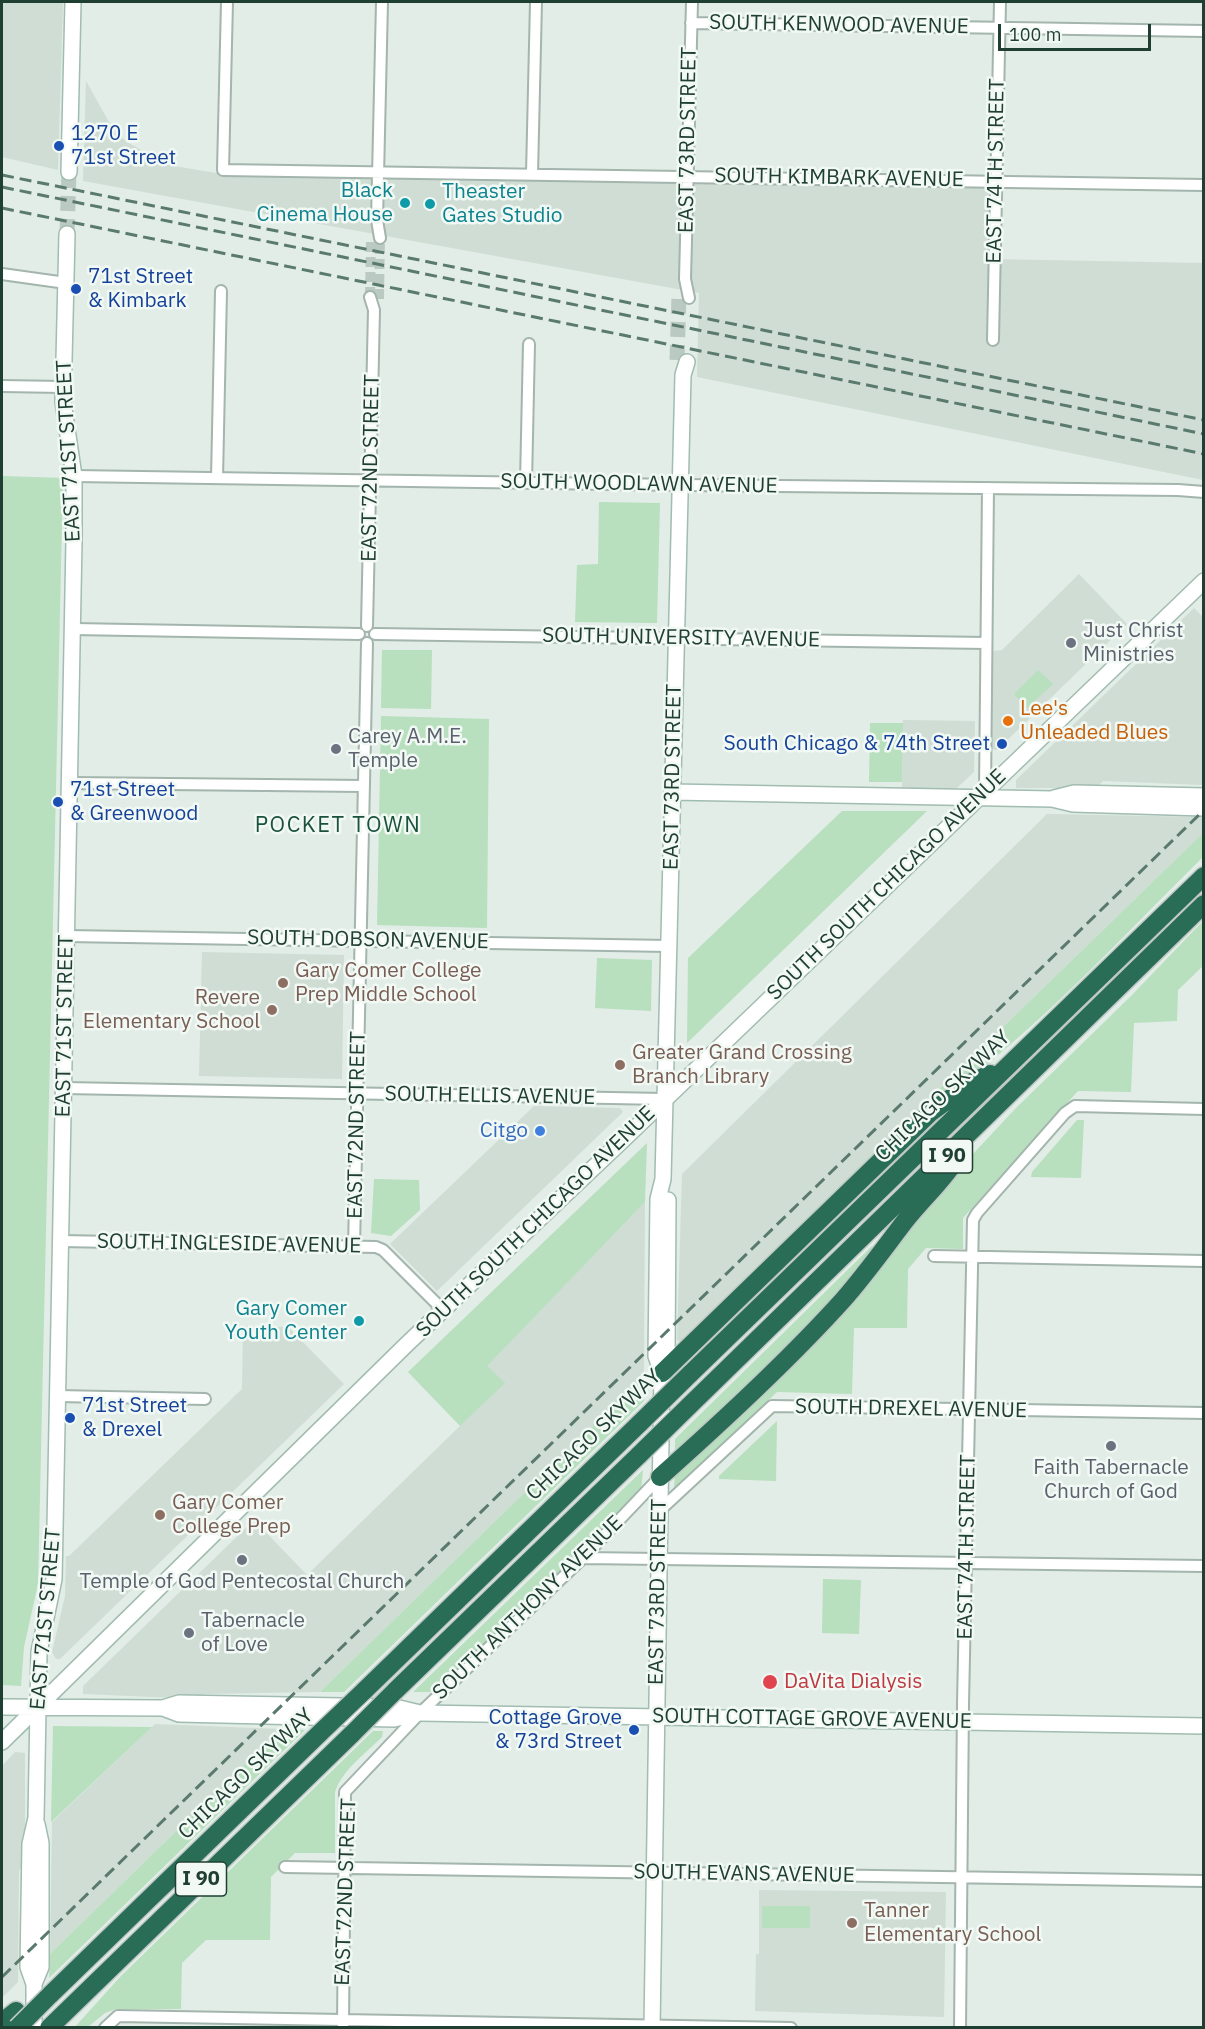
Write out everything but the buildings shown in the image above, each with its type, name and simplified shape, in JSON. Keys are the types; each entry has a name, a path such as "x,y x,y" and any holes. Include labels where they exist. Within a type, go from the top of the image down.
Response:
{"highway":[{"name":"CHICAGO SKYWAY","path":"12,2020 50,1995 1203,876"},
{"name":"I 90","path":"46,2027 353,1733 1203,904"},
{"path":"662,1373 930,1113 974,1081 1003,1069"},
{"path":"660,1477 729,1414 820,1325 952,1166 975,1128"}],"main road":[{"path":"69,172 73,2"},
{"name":"EAST 71ST STREET","path":"46,2027 28,1967 30,1844 36,1818 39,1652 54,1579 73,629 74,476 65,421 63,387 67,234"},
{"name":"EAST 73RD STREET","path":"652,2026 662,1373 656,1356 658,1199 663,1179 682,366"},
{"name":"SOUTH SOUTH CHICAGO AVENUE","path":"2,1742 443,1310 1203,581"},
{"path":"672,792 981,794 1052,799 1073,804 1203,808"},
{"path":"1052,799 1074,794 1203,796"},
{"name":"SOUTH COTTAGE GROVE AVENUE","path":"2,1707 163,1708 179,1714 394,1719 420,1713 1203,1726"}],"street":[{"name":"SOUTH KIMBARK AVENUE","path":"227,2 223,170 1203,185"},
{"path":"376,237 382,2"},
{"path":"532,174 536,2"},
{"name":"EAST 73RD STREET","path":"684,297 692,2"},
{"name":"EAST 74TH STREET","path":"993,340 1000,2"},
{"name":"SOUTH KENWOOD AVENUE","path":"691,23 1203,31"},
{"path":"2,274 66,283"},
{"path":"217,478 221,291"},
{"name":"EAST 72ND STREET","path":"354,1247 367,643 373,640 367,631 374,298"},
{"path":"526,482 529,344"},
{"path":"2,386 63,387"},
{"name":"SOUTH WOODLAWN AVENUE","path":"74,476 1203,492"},
{"path":"981,794 988,488"},
{"name":"SOUTH UNIVERSITY AVENUE","path":"73,629 367,631 986,643"},
{"path":"70,783 364,786"},
{"name":"SOUTH DOBSON AVENUE","path":"67,936 361,939 669,946"},
{"name":"SOUTH ELLIS AVENUE","path":"64,1088 665,1099"},
{"name":"EAST 74TH STREET","path":"960,2028 963,1721 973,1220 1065,1113 1075,1106 1203,1109"},
{"name":"SOUTH INGLESIDE AVENUE","path":"61,1241 376,1247 383,1250 443,1310"},
{"path":"934,1256 1203,1261"},
{"path":"58,1396 205,1399"},
{"name":"SOUTH DREXEL AVENUE","path":"659,1511 772,1406 1203,1413"},
{"name":"SOUTH ANTHONY AVENUE","path":"420,1713 583,1558 660,1477"},
{"path":"583,1558 1203,1566"},
{"name":"EAST 72ND STREET","path":"343,2024 345,1792 420,1713"},
{"name":"SOUTH EVANS AVENUE","path":"285,1867 1203,1881"},
{"path":"105,2028 118,2016 343,2024 791,2028"}],"shaded area":[{"path":"2,2 63,2 58,170 2,157"},
{"path":"86,81 114,131 127,142 168,165 222,174 990,186 989,259 1203,263 1203,480 697,377 699,293 83,181"},
{"path":"1079,574 1127,624 997,750 992,749 993,651 1002,650"},
{"path":"1194,608 1203,617 1203,785 1103,781 1096,788 1016,788 1016,780"},
{"path":"903,720 975,721 974,772 957,788 902,788"},
{"path":"1047,814 1203,817 1203,833 795,1229 681,1343 677,1340 682,1174"},
{"name":"Revere Elementary School","path":"202,952 344,955 342,1079 199,1076"},
{"path":"534,1106 620,1108 623,1112 437,1291 390,1244"},
{"path":"645,1202 644,1376 320,1692 203,1694 198,1699 83,1694 83,1686 254,1520 307,1575 504,1383 486,1366"},
{"name":"Gary Comer College Prep","path":"243,1326 288,1327 344,1384 60,1659 56,1659 52,1652 65,1596 66,1556 69,1556 242,1389"},
{"path":"155,1724 281,1729 50,1954 52,1822"},
{"path":"15,1752 25,1753 25,1864 19,1870 18,1982 2,1998 2,1766"},
{"name":"Tanner Elementary School","path":"759,1890 946,1892 944,2017 755,2011 756,1954 759,1954"}],"green space":[{"path":"2,476 63,478 38,1584 24,1647 21,1686 2,1685"},
{"path":"599,502 660,503 657,623 575,622 577,565 598,564"},
{"path":"382,650 432,650 431,709 381,708"},
{"path":"1038,670 1053,684 1027,708 1014,694"},
{"path":"381,716 489,719 487,928 377,925"},
{"path":"870,723 903,723 902,782 869,782"},
{"path":"842,811 927,811 687,1043 688,958"},
{"path":"1203,833 1203,857 1088,972 681,1343 795,1229"},
{"path":"1203,921 1203,966 1178,990 1177,1021 1134,1023 1131,1092 1078,1091 963,1218 963,1249 926,1248 908,1269 907,1328 854,1328 852,1394 777,1392 680,1486 674,1487 675,1473 1015,1109 1131,996"},
{"path":"597,958 652,960 651,1011 595,1008"},
{"path":"1077,1120 1084,1120 1081,1178 1031,1177 1032,1172"},
{"path":"647,1143 645,1202 487,1366 505,1383 460,1426 408,1372"},
{"path":"374,1179 419,1180 420,1210 391,1236 371,1233"},
{"path":"872,1246 876,1251 831,1307 679,1451 675,1450 675,1439"},
{"path":"644,1376 644,1401 344,1692 320,1692"},
{"path":"777,1421 776,1481 719,1479 719,1476"},
{"path":"643,1470 641,1492 435,1692 413,1692"},
{"path":"823,1579 861,1580 859,1634 822,1633"},
{"path":"53,1726 152,1727 51,1822"},
{"path":"281,1729 305,1730 49,1978 50,1954"},
{"path":"373,1731 383,1731 382,1737 343,1776 335,1792 335,1853 295,1853 271,1877 270,1940 206,1940 182,1963 181,2009 116,2009 105,2013 88,2027 74,2028 121,1976"},
{"path":"762,1906 810,1906 810,1928 762,1928"}],"tunnel":[{"path":"67,234 69,172"},
{"path":"370,297 371,237"},
{"path":"379,299 380,238"},
{"path":"677,360 679,295"}],"railway":[{"path":"2,175 1204,420"},
{"path":"2,187 1204,434"},
{"path":"2,208 1204,454"},
{"path":"2,1977 1204,810"}],"place":[{"name":"1270 E 71st Street","path":"59,146"},
{"name":"Black Cinema House","path":"405,203"},
{"name":"Theaster Gates Studio","path":"430,204"},
{"name":"71st Street & Kimbark","path":"76,289"},
{"name":"Just Christ Ministries","path":"1071,643"},
{"name":"Lee's Unleaded Blues","path":"1008,721"},
{"name":"South Chicago & 74th Street","path":"1002,744"},
{"name":"Carey A.M.E. Temple","path":"336,749"},
{"name":"71st Street & Greenwood","path":"58,802"},
{"name":"Gary Comer College Prep Middle School","path":"283,983"},
{"name":"Revere Elementary School","path":"272,1010"},
{"name":"Greater Grand Crossing Branch Library","path":"620,1065"},
{"name":"Citgo","path":"540,1131"},
{"name":"Gary Comer Youth Center","path":"359,1321"},
{"name":"71st Street & Drexel","path":"70,1418"},
{"name":"Faith Tabernacle Church of God","path":"1111,1446"},
{"name":"Gary Comer College Prep","path":"160,1515"},
{"name":"Temple of God Pentecostal Church","path":"242,1560"},
{"name":"Tabernacle of Love","path":"189,1633"},
{"name":"DaVita Dialysis","path":"770,1682"},
{"name":"Cottage Grove & 73rd Street","path":"634,1730"},
{"name":"Tanner Elementary School","path":"852,1923"}],"district":[{"name":"POCKET TOWN","path":"338,826"}]}
